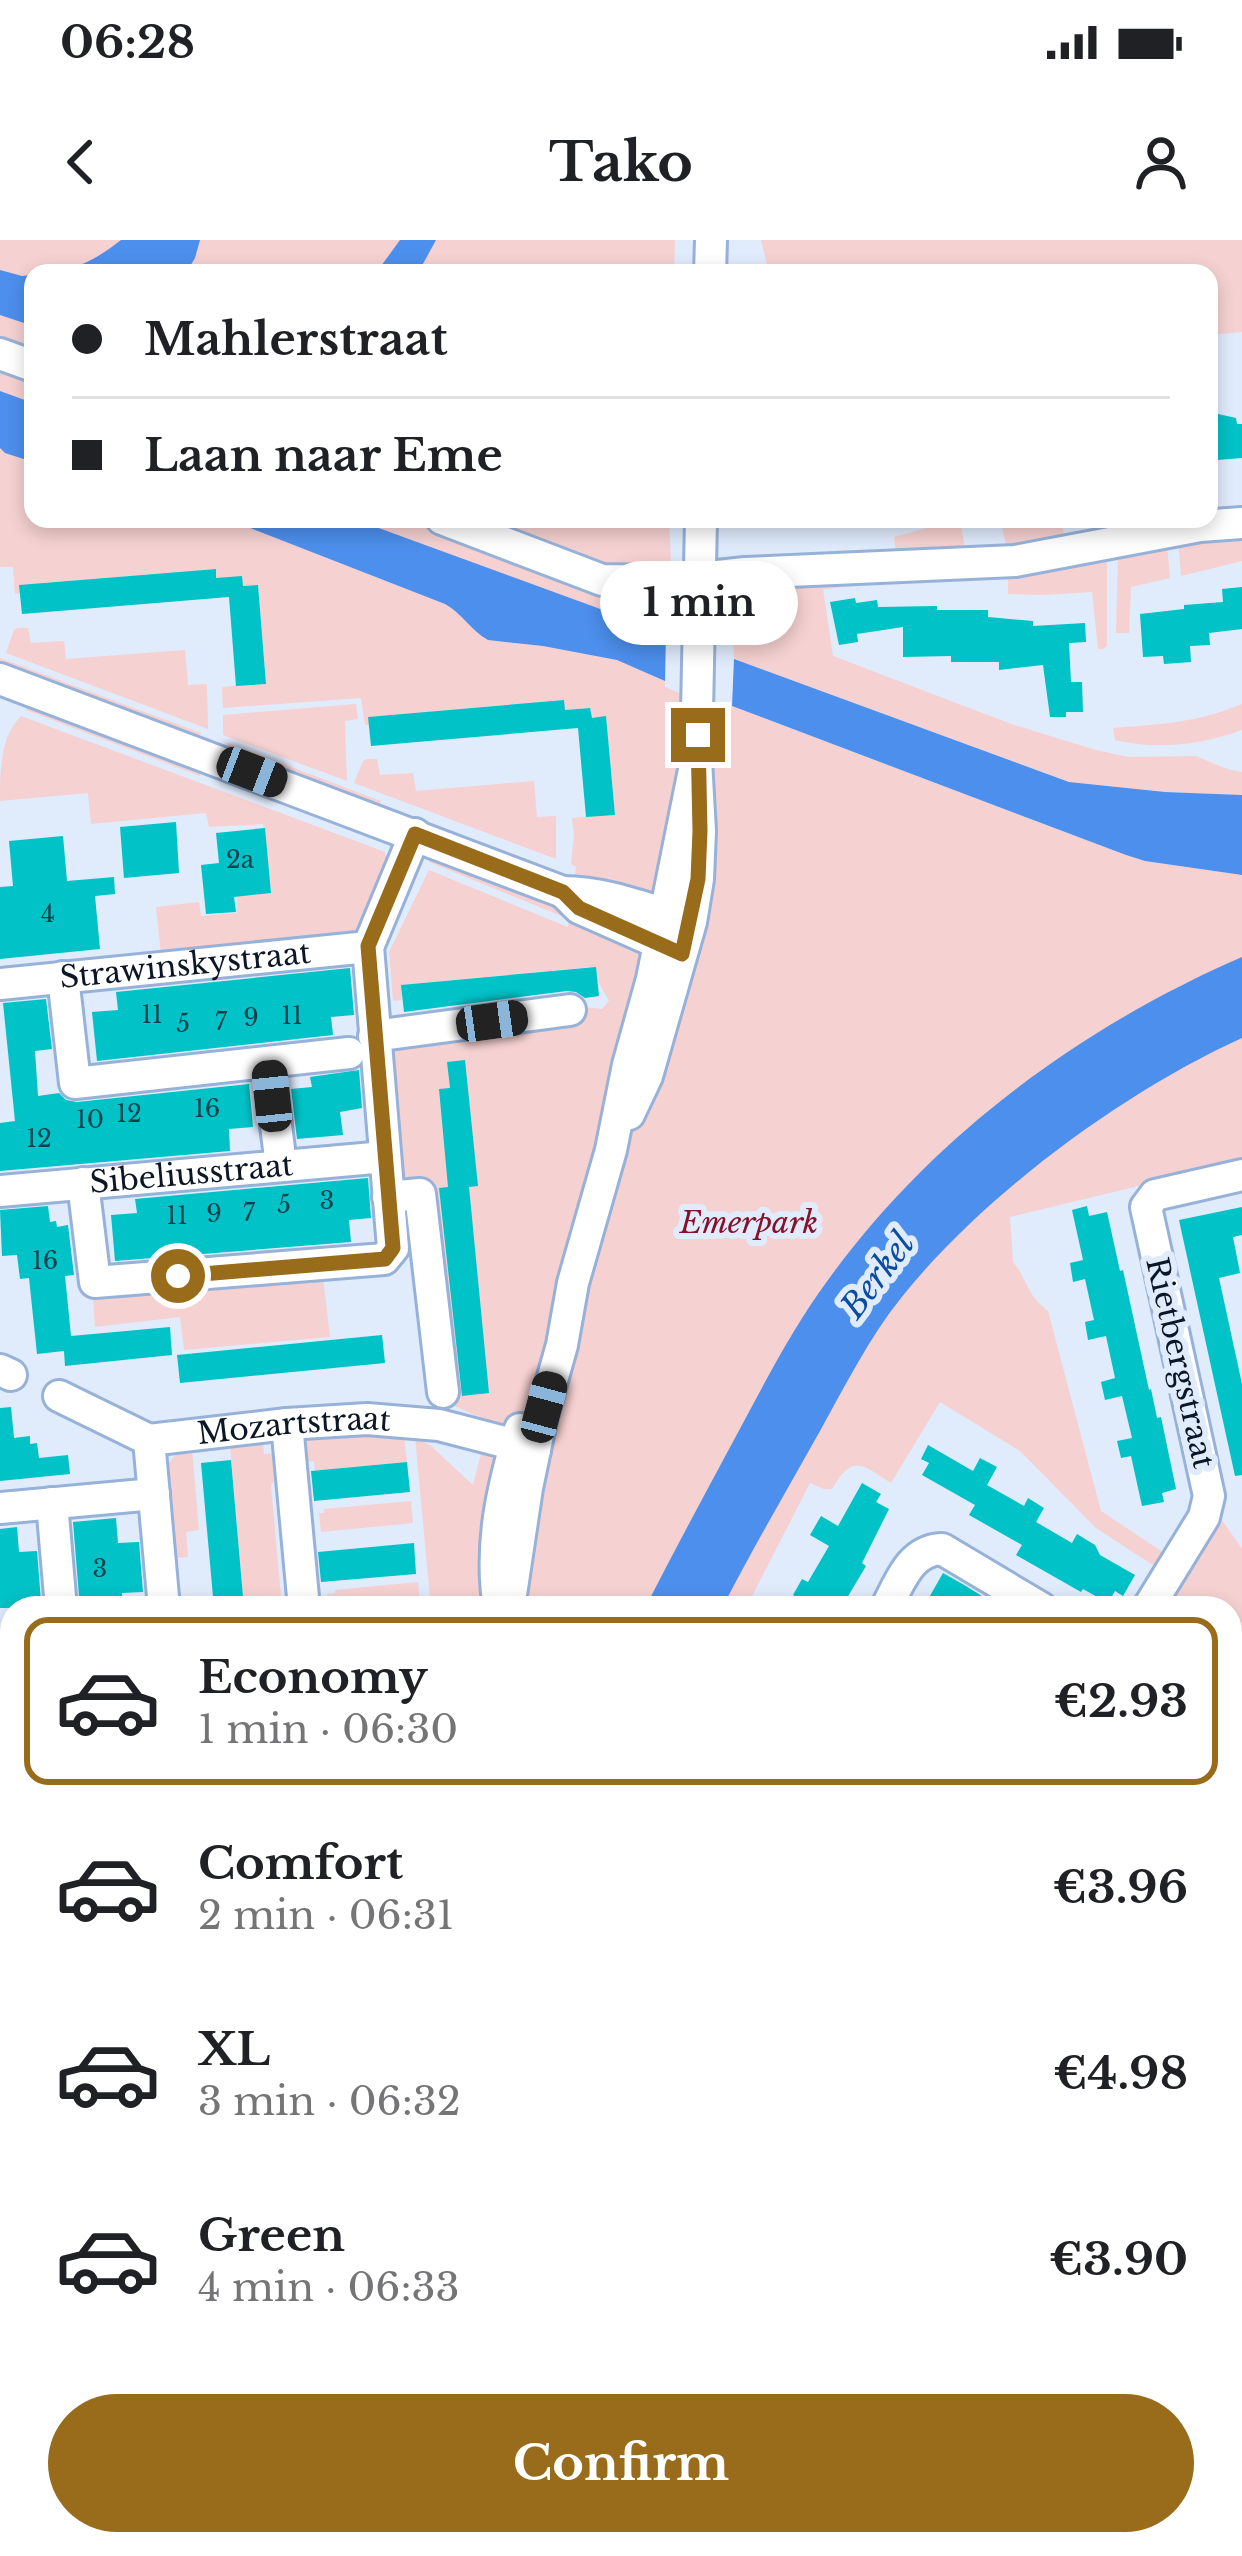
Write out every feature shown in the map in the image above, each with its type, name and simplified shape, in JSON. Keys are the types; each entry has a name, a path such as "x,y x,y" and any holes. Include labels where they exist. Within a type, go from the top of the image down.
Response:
{"street":[{"path":"466,528 602,580 672,581 1015,561 1189,528"},
{"path":"510,1596 525,1448 548,1336 573,1282 611,1150 628,1065 674,933 696,760 701,528"},
{"path":"3,690 415,834 563,892 620,899 674,933"},
{"path":"83,1184 95,1282 385,1259 393,1248 385,1157 362,1045 368,946 415,834"},
{"name":"Strawinskystraat","path":"0,984 368,946"},
{"path":"63,976 75,1083 268,1062 570,1010"},
{"path":"268,1062 281,1165"},
{"name":"Sibeliusstraat","path":"0,1191 385,1157"},
{"name":"Rietbergstraat","path":"1155,1596 1207,1512 1209,1496 1146,1208 1154,1195 1242,1175"},
{"path":"388,1197 420,1195 443,1392"},
{"path":"59,1396 149,1440 163,1596"},
{"name":"Mozartstraat","path":"149,1440 347,1419 439,1425 525,1448"},
{"path":"286,1424 303,1596"},
{"path":"498,1596 494,1579 502,1492 525,1448"},
{"path":"0,1508 154,1494"},
{"path":"52,1503 61,1596"},
{"path":"893,1596 912,1561 926,1550 942,1549 1021,1596"}],"green space":[{"name":"Emerpark","path":"0,240 675,240 674,264 24,264 24,528 669,528 671,562 663,604 666,633 661,631 657,677 665,681 665,687 731,714 732,706 1126,855 1242,875 1242,1168 1143,1185 1010,1217 1013,1262 1048,1311 1101,1511 1170,1557 1162,1571 1096,1528 1020,1451 940,1402 891,1483 858,1466 846,1471 832,1489 810,1483 752,1596 430,1596 415,1437 473,1485 489,1422 451,1404 399,1188 387,1045 582,1023 583,1007 602,1009 609,1001 590,967 402,985 402,1000 393,1001 389,952 429,870 568,927 569,919 429,862 431,855 570,913 576,867 571,864 572,818 615,814 606,717 592,718 590,708 565,710 563,700 369,717 369,725 365,725 361,698 223,708 222,687 266,683 258,586 216,578 215,569 20,585 20,593 15,594 13,567 0,567"},
{"path":"761,240 1242,240 1242,332 1218,334 1218,264 767,264"},
{"path":"927,528 962,528 966,554 896,554 894,537"},
{"path":"1003,528 1063,528 1065,539 1006,547"},
{"path":"1242,532 1242,561 1181,576 1178,540"},
{"path":"1167,545 1170,578 1131,587 1129,633 1116,633 1118,556"},
{"path":"1107,556 1107,646 1103,649 1098,649 1092,592 1008,594 1008,572"},
{"path":"853,578 854,586 823,589 833,656 1014,725 1096,750 1128,757 1196,756 1242,772 1242,795 1070,782 734,659 733,626 750,580"},
{"path":"18,628 28,628 31,643 64,641 66,659 185,650 188,685 207,684 208,729 6,653"},
{"path":"0,658 201,733 197,742 0,668"},
{"path":"28,702 202,768 200,776 26,710"},
{"path":"356,704 358,719 345,721 347,781 223,735 223,715"},
{"path":"1242,704 1242,730 1226,735 1163,745 1115,740 1113,728 1194,719"},
{"path":"21,716 385,852 388,864 360,932 161,954 156,907 199,902 201,916 237,913 237,896 271,891 263,824 209,827 206,813 91,824 88,793 0,801 5,744"},
{"path":"228,743 381,801 378,809 225,752"},
{"path":"367,759 377,759 380,775 413,773 416,791 534,781 537,817 556,816 556,859 354,783"},
{"path":"323,1277 330,1337 184,1350 180,1317 95,1327 93,1299"},
{"path":"384,1433 404,1436 407,1462 315,1471 314,1461 305,1462 307,1439"},
{"path":"263,1443 264,1454 281,1453 283,1471 271,1485 281,1596 243,1596 230,1446"},
{"path":"192,1449 199,1530 186,1532 188,1557 174,1558 166,1467 177,1453"},
{"path":"411,1501 413,1523 321,1532 319,1513 324,1509"},
{"path":"1222,1520 1242,1549 1242,1596 1174,1596"},
{"path":"418,1582 419,1596 327,1596 335,1590"}],"water":[{"path":"121,240 200,240 191,264 83,264"},
{"path":"400,240 436,240 423,264 383,264"},
{"path":"0,270 24,276 24,323 0,315"},
{"path":"0,391 24,400 24,459 0,448"},
{"path":"250,528 379,528 666,633 665,681 617,660 488,640 445,604"},
{"path":"734,659 1069,782 1242,795 1242,875 1126,855 732,706"},
{"name":"Berkel","path":"1242,957 1242,1038 1103,1117 1014,1185 934,1259 878,1329 728,1596 651,1596 802,1318 869,1228 962,1133 1014,1091 1068,1052 1182,985"}],"building":[{"path":"1218,414 1242,424 1242,458 1218,460"},
{"path":"216,569 216,578 242,576 243,586 258,585 266,684 236,686 229,597 22,614 19,585"},
{"path":"1242,587 1242,629 1209,633 1210,645 1190,646 1191,662 1164,664 1163,656 1143,657 1140,614 1223,602 1222,589"},
{"path":"855,598 856,603 877,600 878,607 988,610 988,617 1033,621 1033,626 1085,623 1086,642 1069,643 1071,682 1082,682 1083,712 1050,717 1043,665 999,670 999,662 903,657 903,627 857,634 858,642 839,645 830,602"},
{"path":"564,700 565,710 590,708 592,718 606,716 615,815 586,817 578,728 371,746 368,717"},
{"path":"176,822 179,873 124,878 120,827"},
{"path":"265,828 271,893 234,897 236,912 206,914 201,865 219,863 216,833"},
{"path":"63,836 67,881 114,877 115,894 95,896 100,949 0,959 0,887 13,886 9,841"},
{"path":"596,967 599,996 585,998 567,991 404,1012 401,985"},
{"path":"350,968 354,1015 331,1017 333,1035 97,1061 92,1012 118,1010 116,992"},
{"path":"46,999 52,1049 35,1051 38,1096 59,1093 77,1102 249,1084 253,1127 229,1129 230,1151 0,1171 0,1123 15,1121 3,1003"},
{"path":"465,1060 478,1186 469,1187 489,1393 462,1396 439,1188 448,1187 439,1089 450,1088 447,1062"},
{"path":"359,1070 362,1108 340,1112 343,1135 297,1139 291,1089 312,1087 310,1077"},
{"path":"368,1178 371,1218 349,1220 351,1242 115,1261 111,1215 137,1213 135,1199"},
{"path":"48,1206 50,1222 56,1221 57,1227 68,1225 74,1275 65,1276 71,1336 170,1327 172,1355 65,1366 64,1351 37,1354 29,1278 20,1279 17,1255 2,1256 0,1210"},
{"path":"1087,1206 1089,1216 1107,1212 1123,1270 1176,1489 1162,1493 1164,1502 1142,1506 1131,1456 1121,1458 1117,1441 1132,1438 1122,1396 1105,1400 1101,1382 1115,1378 1106,1336 1088,1340 1085,1322 1094,1320 1085,1279 1073,1282 1070,1263 1083,1260 1072,1210"},
{"path":"1242,1207 1242,1235 1233,1237 1240,1273 1219,1278 1242,1384 1242,1475 1235,1476 1179,1220"},
{"path":"382,1335 385,1363 180,1383 177,1355"},
{"path":"11,1407 14,1438 30,1436 30,1444 37,1443 39,1458 68,1455 70,1474 0,1481 0,1408"},
{"path":"928,1445 973,1471 980,1458 997,1467 987,1485 1024,1506 1028,1498 1044,1508 1036,1522 1072,1543 1077,1534 1095,1545 1100,1555 1135,1575 1123,1596 1115,1591 1112,1596 1081,1592 1016,1555 1022,1545 969,1515 975,1505 922,1475 929,1463 921,1459"},
{"path":"231,1460 243,1596 213,1596 201,1463"},
{"path":"407,1462 410,1492 314,1501 311,1471"},
{"path":"862,1483 881,1494 876,1502 889,1509 848,1596 795,1596 829,1546 810,1535 821,1516 838,1526"},
{"path":"116,1518 118,1543 139,1542 143,1592 79,1596 73,1522"},
{"path":"17,1527 19,1552 37,1551 41,1596 0,1596 0,1529"},
{"path":"414,1543 416,1574 321,1582 318,1552"},
{"path":"943,1573 982,1596 930,1596"}],"route":[{"path":"178,1276 385,1259 393,1248 368,946 415,834 563,892 579,908 682,954 698,879 698,735"}]}
